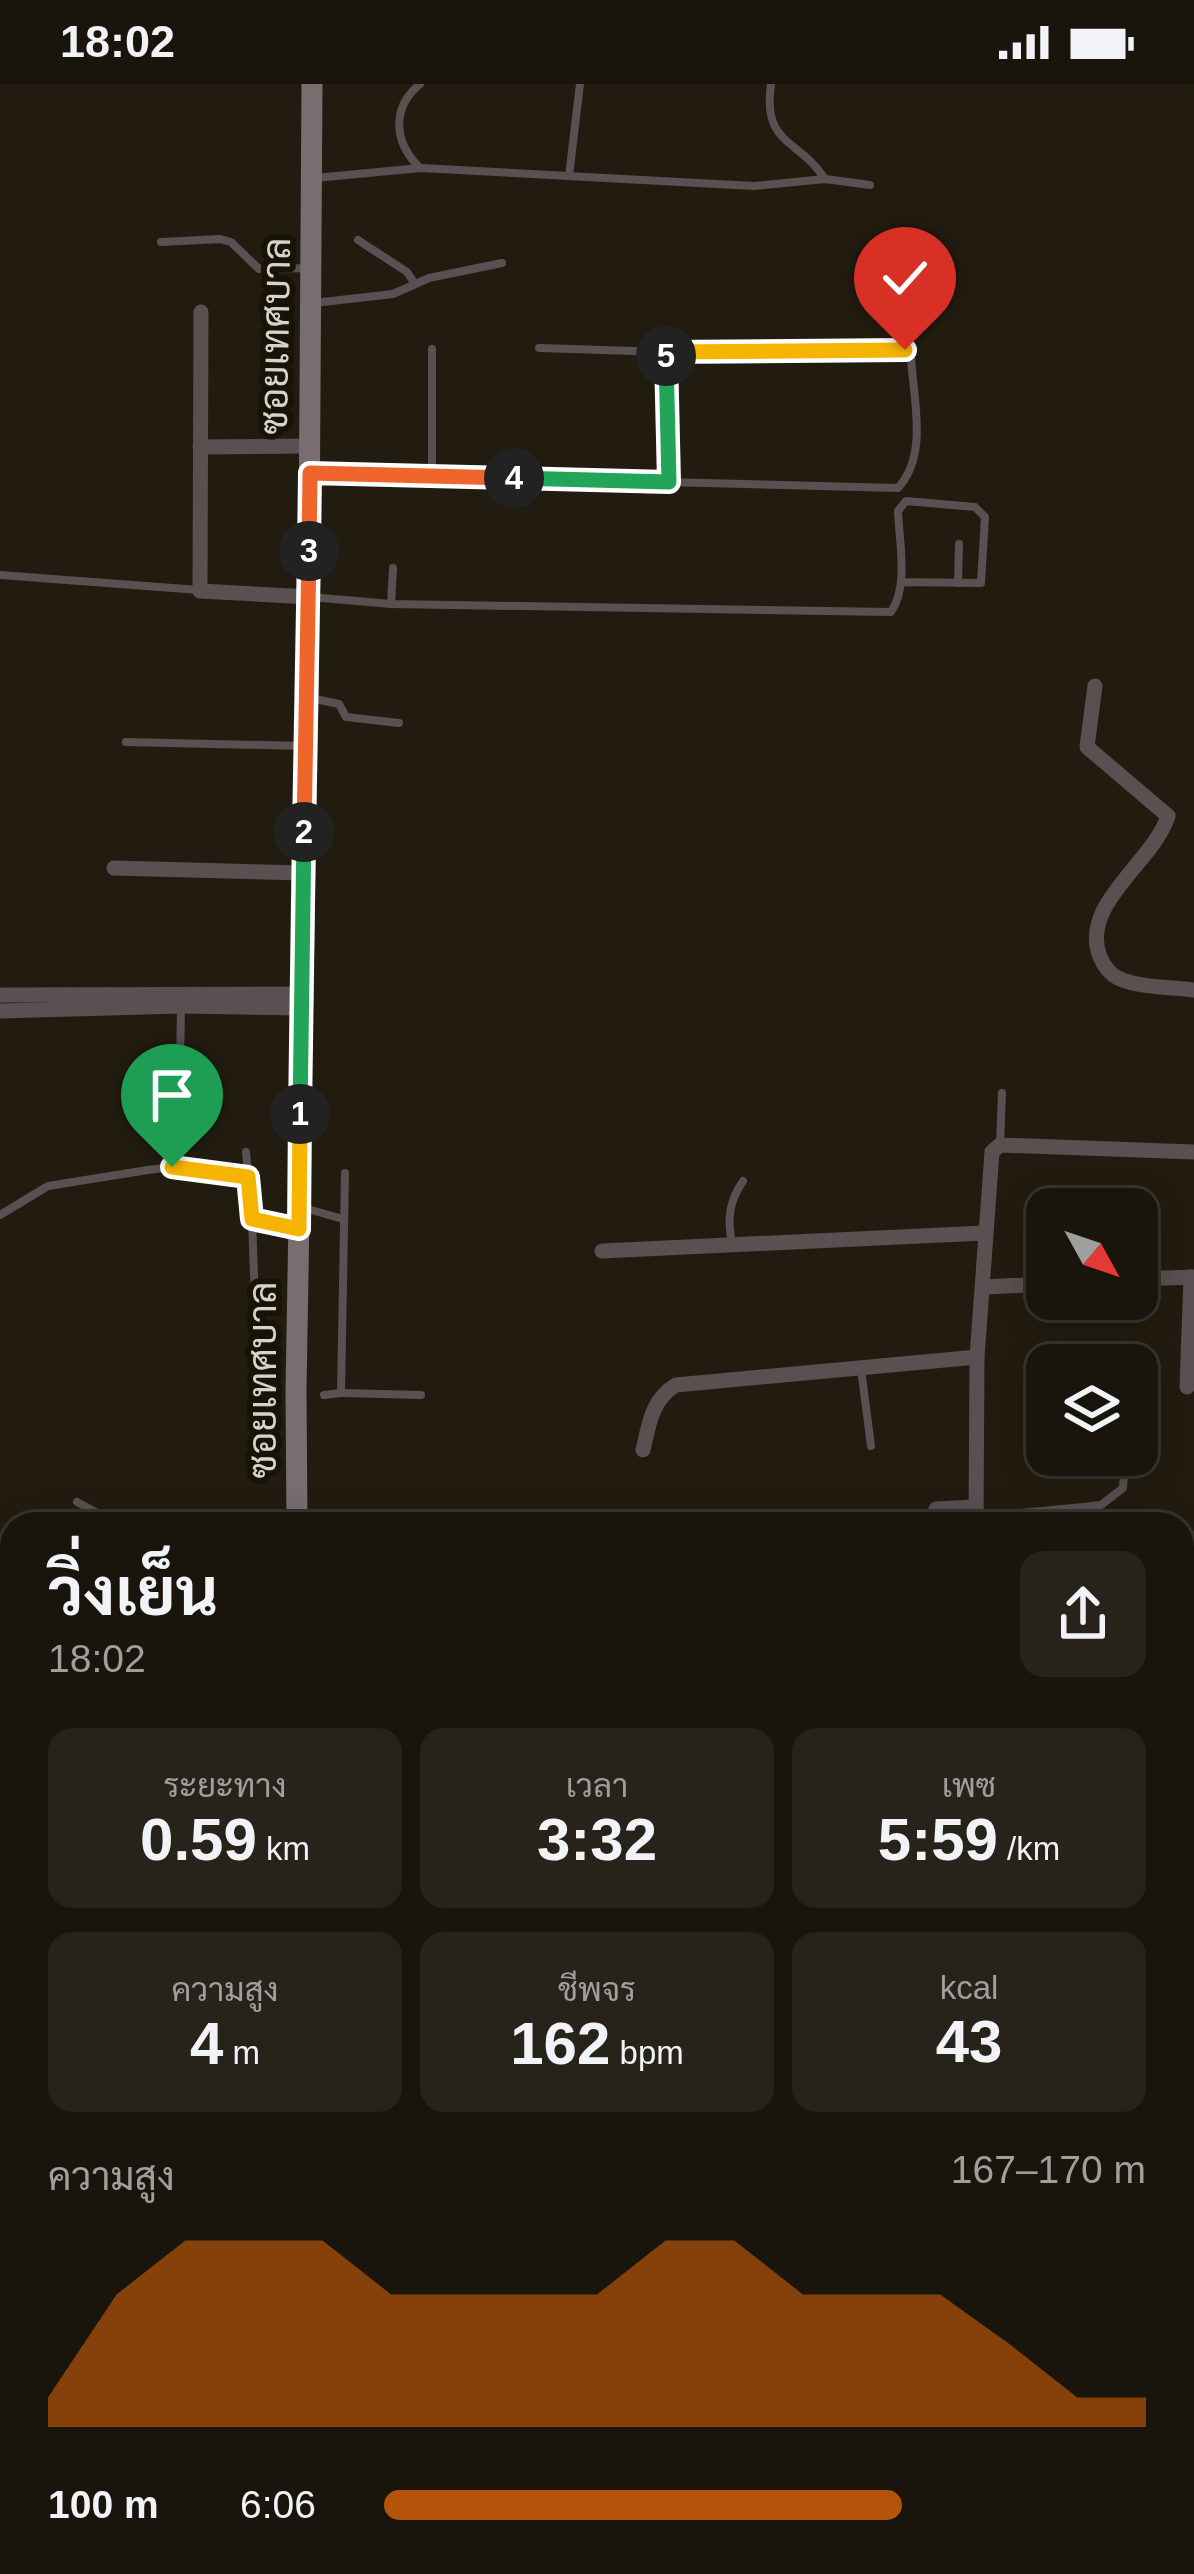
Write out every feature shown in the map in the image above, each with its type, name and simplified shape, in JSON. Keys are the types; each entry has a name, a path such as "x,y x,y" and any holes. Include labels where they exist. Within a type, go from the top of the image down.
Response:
{"street":[{"name":"ซอยเทศบาล","path":"297,1512 312,84"},
{"path":"201,313 200,591 309,597"},
{"path":"200,447 310,446"},
{"path":"1095,686 1087,746 1168,816 1103,912 1096,934 1100,956 1119,979 1194,990"},
{"path":"114,868 303,873"},
{"path":"0,995 303,1001"},
{"path":"0,1011 303,1001"},
{"path":"976,1512 976,1357 992,1152 1000,1145 1194,1152"},
{"path":"602,1251 983,1233"},
{"path":"1158,1278 1192,1277 1187,1387"},
{"path":"984,1287 1026,1285"},
{"path":"643,1450 662,1394 676,1385 976,1357"},
{"path":"936,1509 956,1512"}],"lane":[{"path":"569,176 580,84"},
{"path":"771,84 767,109 773,126 825,179"},
{"path":"415,86 398,116 399,136 405,153 421,168"},
{"path":"314,178 421,168 754,186 825,179 870,185"},
{"path":"161,242 220,239 231,242 259,269 311,268"},
{"path":"358,240 407,272 415,284"},
{"path":"312,303 393,294 502,262"},
{"path":"310,473 898,488 911,474 917,454 910,356 905,350 539,348"},
{"path":"432,349 432,476"},
{"path":"666,352 669,482"},
{"path":"309,597 391,604 891,612 897,606 901,582 898,511 906,502 975,507 985,517 982,580 977,586 901,582"},
{"path":"958,584 959,544"},
{"path":"391,604 393,568"},
{"path":"0,575 200,591"},
{"path":"308,698 339,704 346,717 399,723"},
{"path":"126,742 307,746"},
{"path":"180,1064 181,1006"},
{"path":"1000,1145 1002,1093"},
{"path":"246,1152 256,1329"},
{"path":"0,1215 48,1186 148,1170 172,1167 248,1177"},
{"path":"341,1394 345,1173"},
{"path":"732,1245 730,1208 743,1181"},
{"path":"252,1219 343,1219"},
{"path":"861,1368 872,1446"},
{"path":"324,1394 421,1395"},
{"path":"1036,1512 1101,1504 1123,1488 1124,1476"},
{"path":"76,1502 95,1512"},
{"path":"1083,1508 1084,1512"}],"route":[{"path":"172,1167 248,1177 252,1219 299,1229 310,473 669,482 666,352 905,350"}]}
